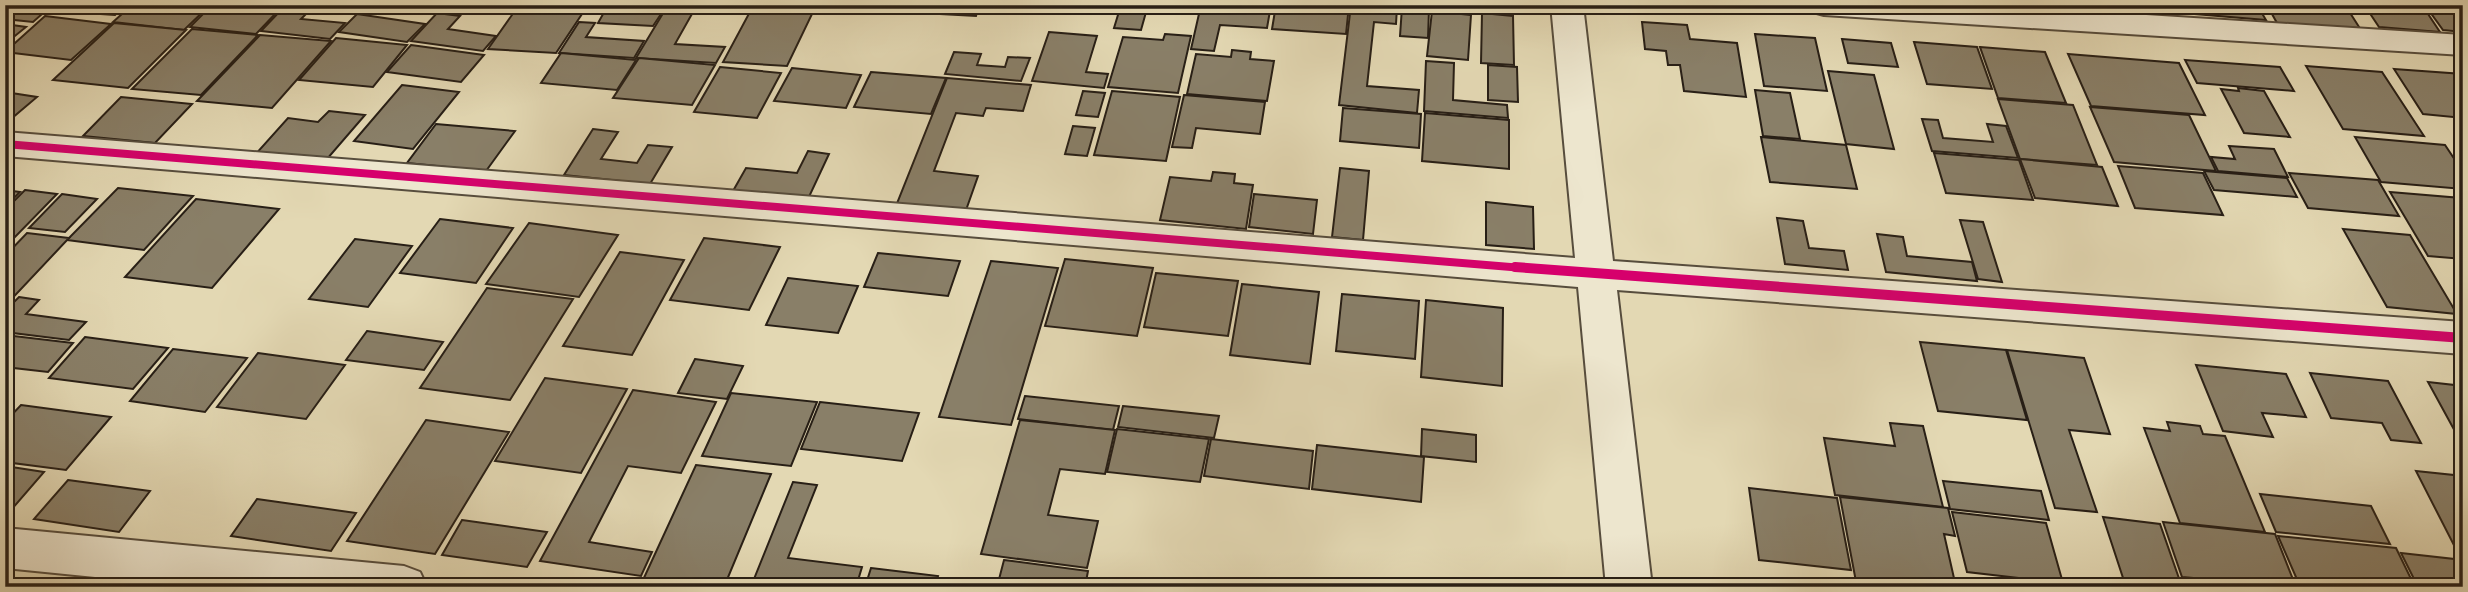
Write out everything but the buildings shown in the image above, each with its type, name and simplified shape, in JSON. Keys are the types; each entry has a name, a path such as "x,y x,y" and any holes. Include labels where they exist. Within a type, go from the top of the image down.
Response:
{"street":[{"path":"1567,5 1629,587"},
{"path":"1824,5 2463,45"},
{"path":"5,144 1595,274 2463,338"},
{"path":"5,548 404,587"}],"cycle path":[{"path":"5,144 1596,274 2463,338"}]}
